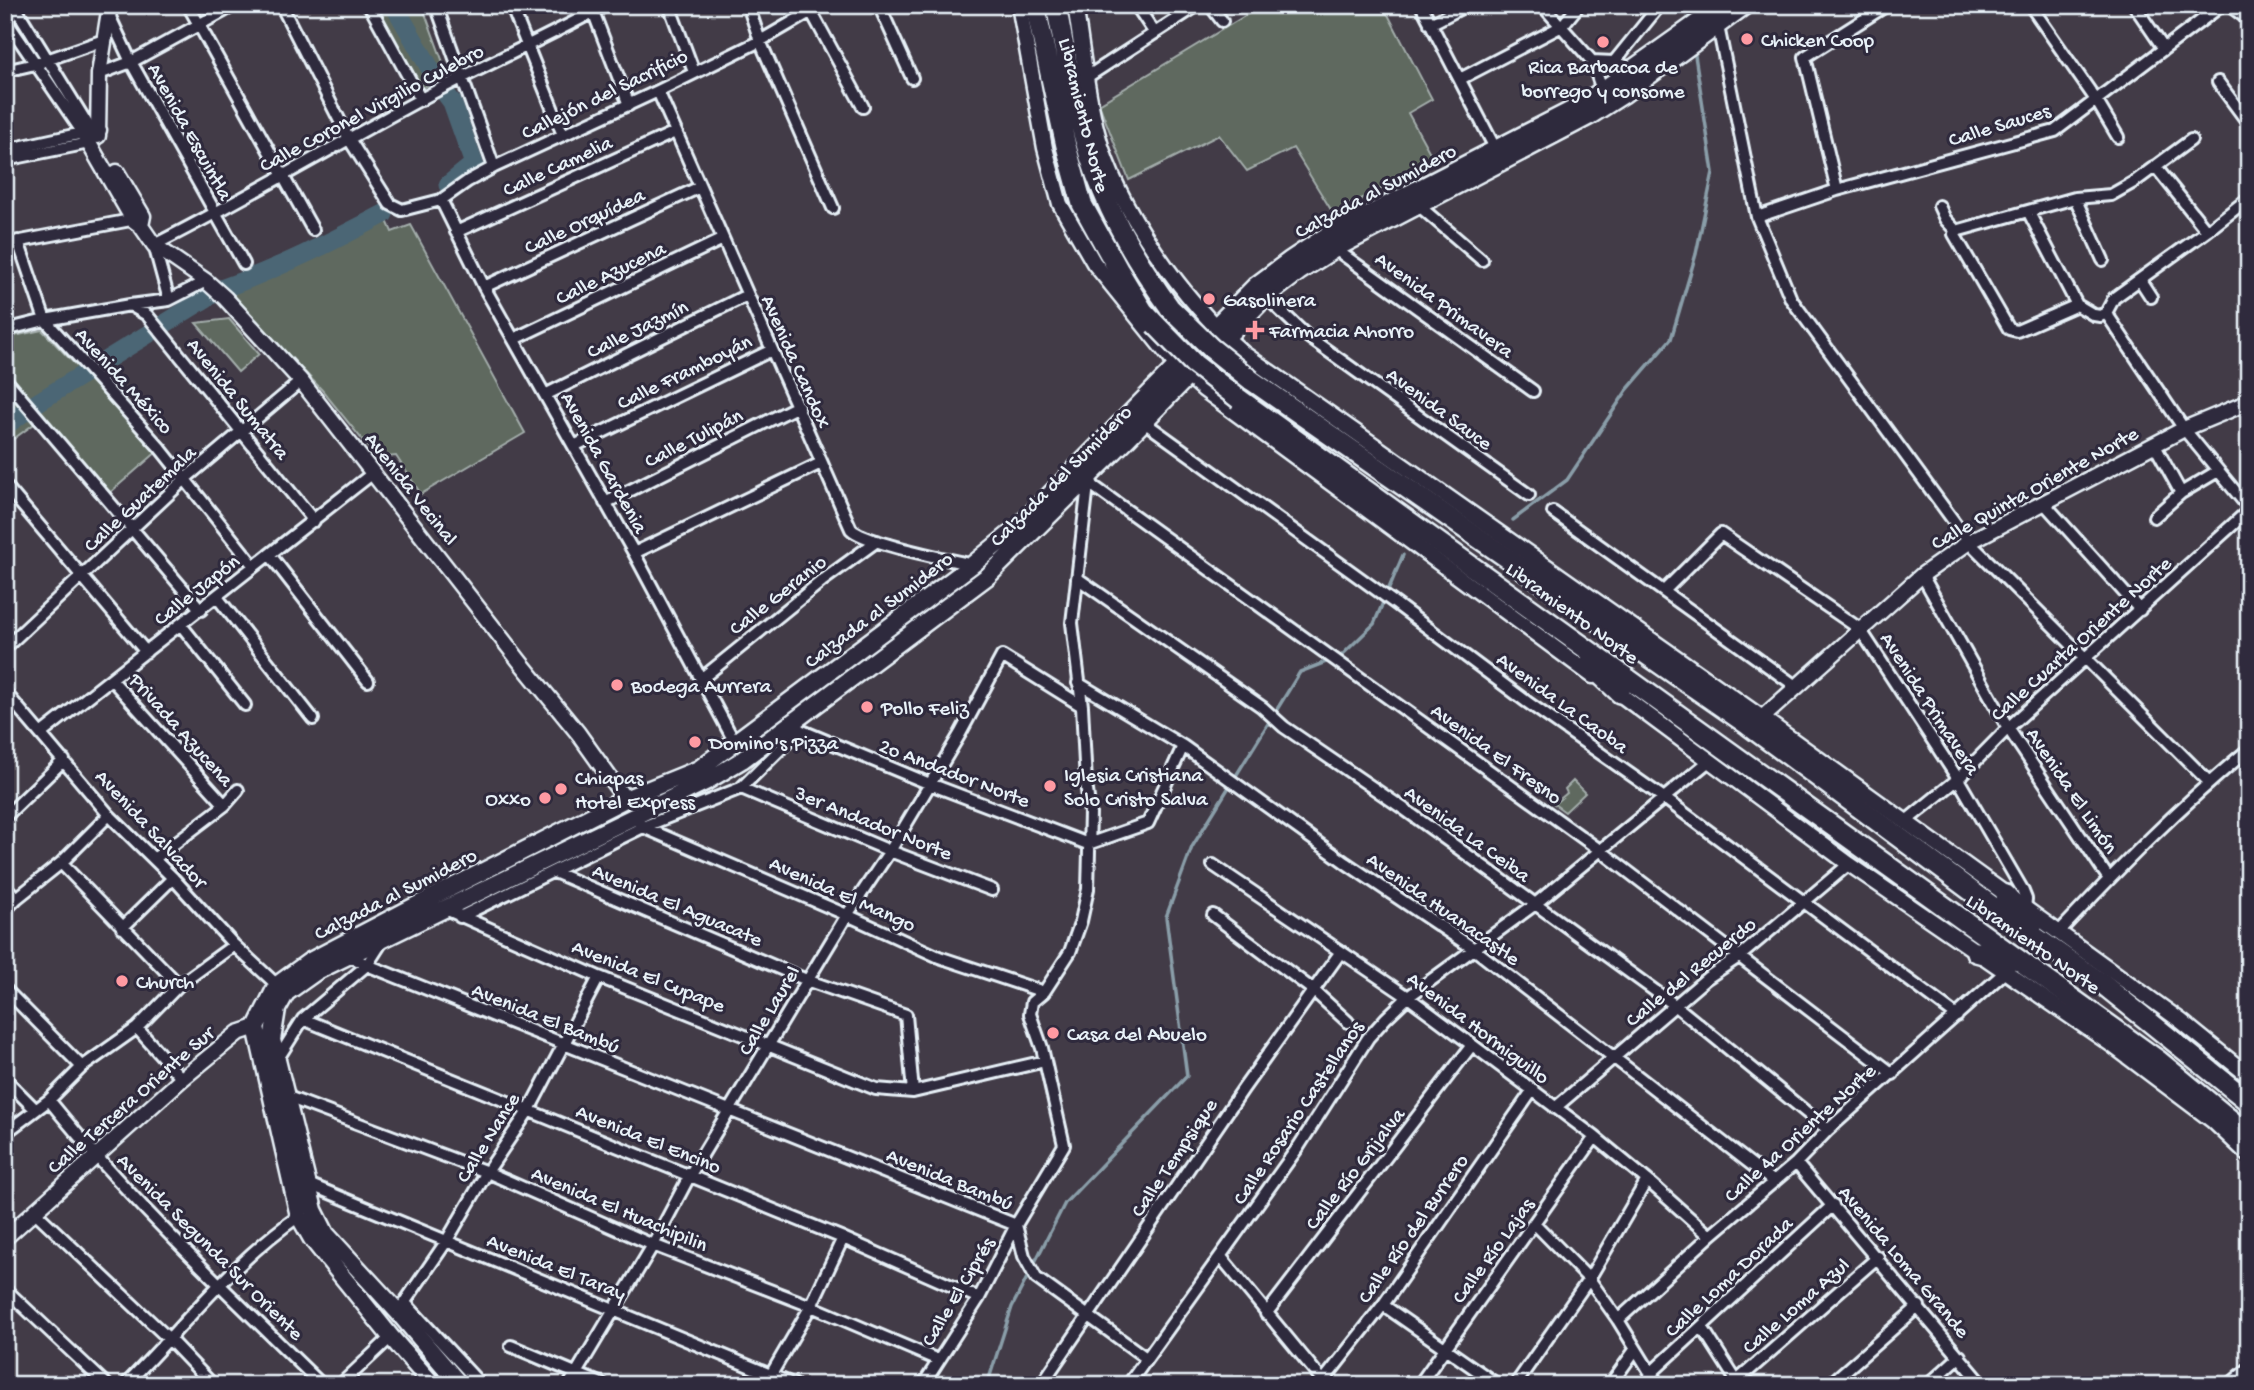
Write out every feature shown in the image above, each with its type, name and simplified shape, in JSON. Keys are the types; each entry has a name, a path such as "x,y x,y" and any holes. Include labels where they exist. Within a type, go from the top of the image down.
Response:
{"highway":[{"name":"Libramiento Norte","path":"1035,5 1066,146 1082,204 1143,311 1240,409 1535,613 2159,1061 2249,1135"},
{"name":"Libramiento Norte","path":"1056,5 1085,138 1102,192 1135,258 1170,308 1211,348 1251,380 2050,937 2100,982 2249,1102"},
{"path":"1549,586 1592,598"},
{"path":"1535,613 1619,693"},
{"path":"2006,895 2027,919 2050,937"},
{"path":"1976,952 2030,970"}],"main road":[{"name":"Calzada al Sumidero","path":"256,1027 277,985 310,961 417,913 625,799 699,769 972,565 1017,528 1082,472 1182,372 1220,332 1255,286 1290,260 1326,236 1496,150 1569,119 1602,90 1637,67 1676,48 1717,18 1746,5"},
{"path":"1220,332 1299,272 1335,249 1569,119 1623,95 1676,48"},
{"name":"Calzada del Sumidero","path":"460,1385 401,1308 326,1234 314,1210 305,1183 272,1040 277,1009 286,993 317,971 384,938 417,913 443,908 638,822 796,726 878,658 988,576 1082,472 1144,422 1182,372"},
{"path":"869,642 878,658"},
{"path":"256,1027 299,1216 312,1239 433,1385"}],"street":[{"path":"13,5 92,135"},
{"path":"188,5 313,230"},
{"path":"99,74 131,62 235,5"},
{"path":"281,5 349,139"},
{"path":"369,5 421,100"},
{"path":"436,5 459,80 494,167"},
{"path":"511,5 563,135"},
{"name":"Calle Coronel Virgilio Culebro","path":"155,244 214,215 281,175 439,90 592,9 606,5"},
{"path":"669,5 694,72"},
{"path":"748,5 760,41 833,208"},
{"name":"Callejón del Sacrificio","path":"349,139 390,204 402,210 441,200 494,167 657,92 760,41 822,5"},
{"path":"879,5 912,78"},
{"path":"1019,5 1045,148 1060,204 1094,263 1182,372 1240,409 1573,662 1619,693 1849,864 2112,1045 2213,1121 2249,1155"},
{"name":"Libramiento Norte","path":"1075,5 1097,133 1118,187 1152,247 1220,332 1270,372 1762,718 2025,909 2050,937 2181,1021 2249,1076"},
{"path":"1136,5 1154,32"},
{"path":"1087,76 1198,5"},
{"path":"1210,5 1222,21"},
{"path":"1421,5 1496,150"},
{"path":"1430,24 1467,5"},
{"path":"1542,5 1592,61 1602,90"},
{"path":"1460,79 1562,26 1579,5"},
{"path":"1614,62 1660,5"},
{"path":"1837,190 1805,57 1887,5"},
{"path":"2030,5 2096,100 2118,137"},
{"path":"2134,5 2164,49"},
{"name":"Calle Sauces","path":"1757,217 1837,190 2055,131 2222,5"},
{"path":"2229,5 2247,16"},
{"path":"592,9 629,105"},
{"path":"92,135 109,10"},
{"name":"Avenida Escuintla","path":"109,10 131,62 214,215 244,264"},
{"path":"811,11 863,107"},
{"path":"1717,18 1757,217 1791,299 1969,542 2208,782"},
{"path":"5,19 35,64 92,135"},
{"path":"5,71 35,64 104,40"},
{"path":"1626,46 1637,67"},
{"path":"1592,61 1637,67"},
{"path":"2218,82 2249,124"},
{"name":"Avenida Candox","path":"657,92 851,529 856,534 877,541 972,565"},
{"name":"Calle Camelia","path":"456,232 675,132"},
{"path":"5,150 92,135"},
{"path":"5,160 92,135"},
{"name":"Avenida Vecinal","path":"92,135 139,221 155,244 225,298 302,381 578,733 625,799"},
{"path":"1955,235 2075,198 2111,195 2134,183 2191,140"},
{"path":"2155,166 2207,232"},
{"name":"Calle Orquídea","path":"484,287 700,187"},
{"path":"2075,198 2102,260"},
{"path":"2028,211 2077,304 2100,316 2106,313 2114,299 2249,198"},
{"name":"Avenida Gardenia","path":"441,200 484,287 634,553 734,743"},
{"path":"1418,205 1482,260"},
{"path":"1939,206 2009,329 2017,331 2077,304"},
{"path":"5,244 139,221"},
{"name":"Calle Azucena","path":"514,339 723,239"},
{"path":"18,241 45,320"},
{"path":"155,244 169,300"},
{"name":"Avenida Primavera","path":"1335,249 1532,391"},
{"path":"2140,280 2151,297"},
{"path":"5,330 130,304 169,300 206,281"},
{"path":"1133,312 1160,330 1174,330 1180,327 1186,315 1183,289"},
{"name":"Calle Jazmín","path":"545,395 747,295"},
{"name":"Avenida Sauce","path":"1266,297 1307,336 1529,495"},
{"name":"Avenida Sumatra","path":"130,304 147,316 160,331 314,521"},
{"path":"2106,313 2184,429 2249,509"},
{"name":"Avenida México","path":"45,320 186,478 254,566"},
{"name":"Calle Framboyán","path":"574,446 772,349"},
{"path":"1240,409 1235,408 1234,398 1242,380 1251,374 1270,372"},
{"path":"5,379 201,610"},
{"name":"Calle Guatemala","path":"5,648 186,478 302,381"},
{"name":"Calle Quinta Oriente Norte","path":"1762,718 1922,575 1969,542 2184,429 2249,402"},
{"name":"Calle Tulipán","path":"605,503 798,406"},
{"name":"Avenida La Caoba","path":"1144,422 1527,702 1664,798 1957,1016"},
{"path":"2154,444 2181,493"},
{"path":"634,553 821,463"},
{"path":"2154,517 2181,493 2218,471"},
{"path":"1044,992 1070,952 1081,922 1088,889 1090,813 1082,706 1072,623 1082,472"},
{"name":"Avenida El Fresno","path":"1082,472 1093,486 1601,850 1893,1074"},
{"name":"Calle Japón","path":"42,733 373,473"},
{"path":"5,485 146,652"},
{"path":"2043,502 2140,610"},
{"name":"Calle Cuarta Oriente Norte","path":"1905,822 1958,779 2008,728 2249,509"},
{"path":"1553,512 1797,687"},
{"name":"Avenida Primavera","path":"1664,591 1721,534 1860,629 1958,779 2022,889 2026,899 2025,909"},
{"name":"Calle Geranio","path":"701,679 877,541"},
{"path":"270,555 368,681"},
{"name":"Avenida El Limón","path":"1922,575 2008,728 2109,879"},
{"name":"Avenida La Ceiba","path":"1077,578 1262,707 1284,727 1404,809 1676,1006 1828,1130"},
{"path":"216,597 313,719"},
{"path":"181,625 245,705"},
{"name":"Calle Laurel","path":"569,1385 653,1245 690,1175 847,915 930,784 1002,656 1082,706"},
{"name":"Privada Azucena","path":"111,680 225,805"},
{"name":"Avenida Huanacastle","path":"1078,683 1183,746 1346,863 1474,949 1774,1182"},
{"name":"Avenida Salvador","path":"5,692 109,815 173,878 234,945 277,985"},
{"path":"460,917 554,872 638,822 741,788 796,726"},
{"name":"2o Andador Norte","path":"796,726 930,784 1088,844"},
{"path":"1088,844 1148,823 1183,746"},
{"path":"2050,937 2208,782 2249,749"},
{"path":"5,817 64,760"},
{"name":"Calle Rosario Castellanos","path":"1128,1385 1299,1146 1368,1038 1408,997 1534,905 1709,761"},
{"name":"3er Andador Norte","path":"741,788 992,890"},
{"path":"154,859 225,805 238,790"},
{"path":"5,909 61,863 109,815"},
{"name":"Avenida El Mango","path":"638,822 939,957 1044,992"},
{"path":"61,863 179,985"},
{"name":"Calle del Recuerdo","path":"1555,1108 1707,978 1740,956 1849,864"},
{"name":"Avenida Hormiguillo","path":"1213,865 1408,997 1595,1137 1710,1237"},
{"name":"Avenida El Aguacate","path":"554,872 808,981 905,1015 913,1092"},
{"path":"122,928 173,878"},
{"path":"5,887 16,898"},
{"name":"Avenida El Cupape","path":"443,908 599,977 876,1089 913,1092 1045,1061"},
{"path":"1213,915 1312,990 1348,1022"},
{"path":"277,1060 303,1019 367,965 384,938"},
{"path":"5,1133 49,1100 82,1067 137,1028 179,985 234,945"},
{"name":"Calle Tempsique","path":"1041,1385 1340,953"},
{"name":"Avenida El Bambú","path":"348,956 730,1111"},
{"name":"Calle 4a Oriente Norte","path":"1618,1320 1796,1163 1828,1130 2005,972"},
{"name":"Calle Nance","path":"401,1308 446,1242 487,1172 528,1110 599,977"},
{"path":"5,989 82,1067"},
{"name":"Calle El Ciprés","path":"923,1385 979,1298 1016,1225 1064,1145 1045,1061 1030,1014 1032,1002 1044,992"},
{"name":"Avenida El Encino","path":"303,1019 844,1238 979,1298"},
{"name":"Calle Tercera Oriente Sur","path":"5,1238 182,1079 237,1033 256,1027"},
{"path":"137,1028 182,1079"},
{"name":"Calle Río Grijalva","path":"1266,1314 1472,1045"},
{"path":"5,1079 35,1109"},
{"name":"Calle Río del Burrero","path":"1322,1383 1382,1305 1532,1091"},
{"name":"Avenida El Huachipilin","path":"285,1096 487,1172 653,1245 811,1306 938,1360"},
{"name":"Avenida Segunda Sur Oriente","path":"49,1100 95,1157 322,1385"},
{"name":"Avenida Bambú","path":"730,1111 1016,1225 1024,1256 1036,1278 1146,1358"},
{"name":"Calle Río Lajas","path":"1419,1385 1595,1137"},
{"name":"Avenida Loma Grande","path":"1796,1163 1878,1257 1983,1385"},
{"path":"1515,1385 1589,1279 1647,1180"},
{"name":"Avenida El Taray","path":"305,1183 615,1309 767,1380 795,1385"},
{"name":"Calle Loma Dorada","path":"1650,1374 1833,1205"},
{"path":"35,1212 214,1385"},
{"path":"125,1385 220,1285 277,1231 299,1216"},
{"path":"1535,1224 1589,1279 1658,1385"},
{"path":"767,1380 811,1306 844,1238"},
{"path":"1221,1257 1322,1383"},
{"name":"Calle Loma Azul","path":"1738,1383 1878,1257"},
{"path":"5,1289 107,1385"},
{"path":"1382,1305 1498,1385"},
{"path":"1829,1385 1919,1306"},
{"path":"401,1308 481,1385"},
{"path":"1702,1327 1738,1383"},
{"path":"340,1385 391,1337"},
{"path":"511,1346 604,1385"},
{"path":"1610,1385 1635,1350"},
{"path":"1928,1385 1960,1356"},
{"path":"2230,1385 2249,1368"}],"green space":[{"path":"376,5 422,5 448,76 422,88"},
{"path":"1263,5 1383,5 1432,99 1408,113 1435,162 1333,213 1293,148 1247,171 1219,135 1129,180 1099,104"},
{"path":"385,216 392,232 411,225 525,433 421,494 396,456 377,458 322,390 229,293"},
{"path":"229,319 259,354 238,372 196,323"},
{"path":"42,330 158,451 105,497 5,373 5,338"},
{"path":"5,387 34,424 5,445"},
{"path":"1573,781 1585,793 1565,812 1554,804 1567,793 1565,789"}],"waterway":[{"path":"394,5 452,102 474,164 448,185"},
{"path":"1687,5 1689,20"},
{"path":"1513,520 1567,480 1627,390 1671,339 1696,254 1713,172 1694,49"},
{"path":"35,404 221,289 263,273 384,214"},
{"path":"5,426 28,409"},
{"path":"1339,658 1374,624 1403,555"},
{"path":"1033,1266 1065,1203 1187,1076 1166,917 1192,847 1300,672 1331,660"},
{"path":"987,1385 1012,1307 1030,1272"}],"place":[{"name":"Chicken Coop","path":"1747,39"},
{"name":"Rica Barbacoa de borrego y consome","path":"1603,42"},
{"name":"Gasolinera","path":"1209,299"},
{"name":"Farmacia Ahorro","path":"1255,330"},
{"name":"Bodega Aurrera","path":"617,685"},
{"name":"Pollo Feliz","path":"867,707"},
{"name":"Domino's Pizza","path":"695,742"},
{"name":"Iglesia Cristiana Solo Cristo Salva","path":"1050,786"},
{"name":"Chiapas Hotel Express","path":"561,789"},
{"name":"Oxxo","path":"545,798"},
{"name":"Church","path":"122,981"},
{"name":"Casa del Abuelo","path":"1053,1033"}]}
